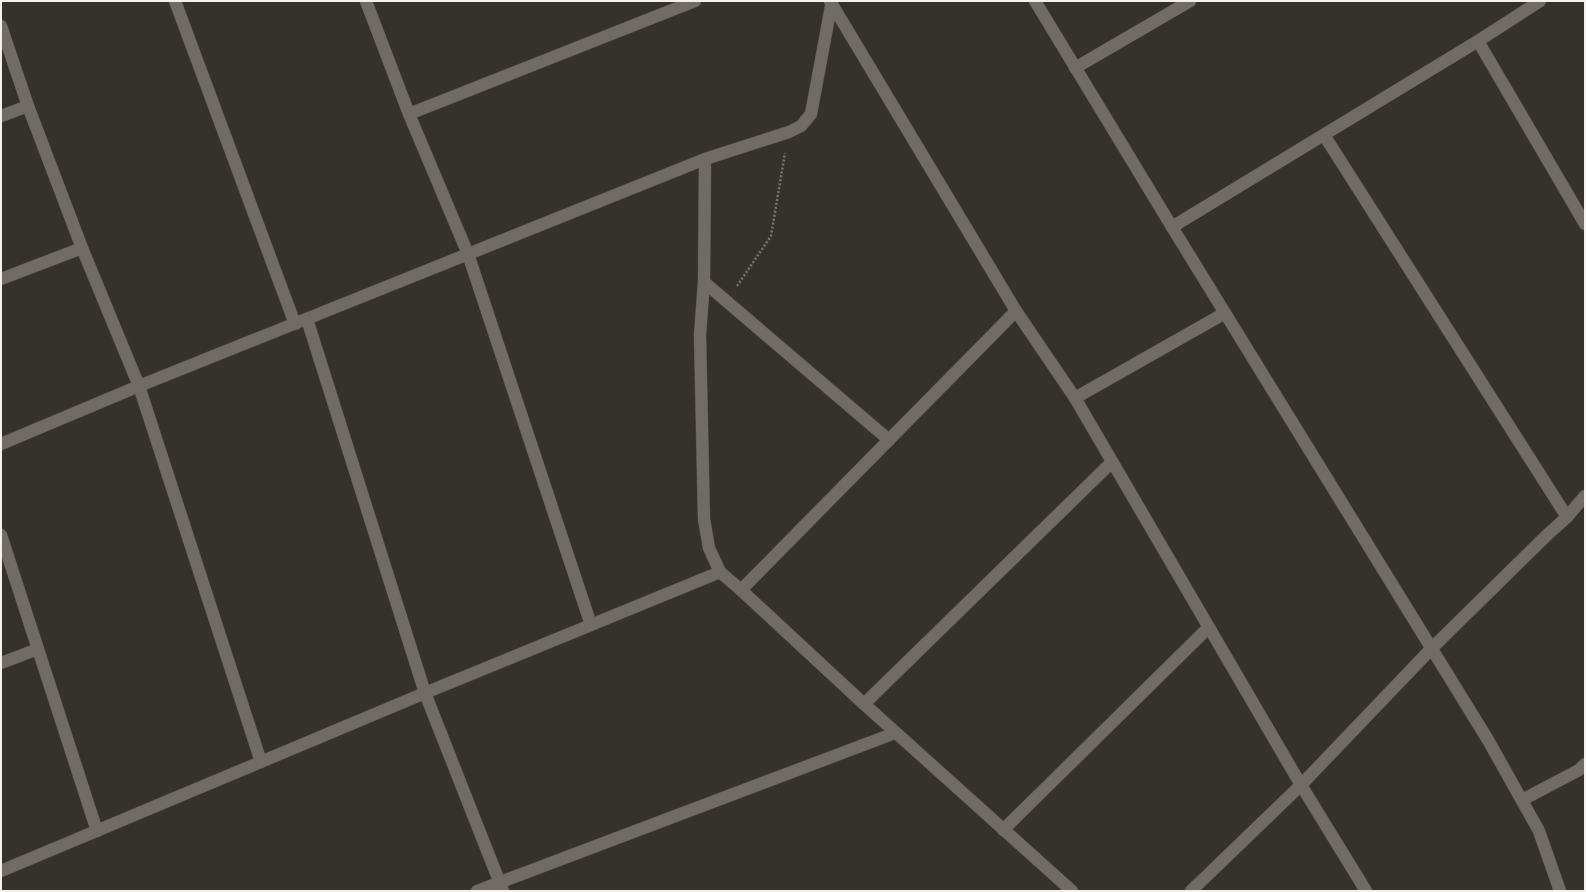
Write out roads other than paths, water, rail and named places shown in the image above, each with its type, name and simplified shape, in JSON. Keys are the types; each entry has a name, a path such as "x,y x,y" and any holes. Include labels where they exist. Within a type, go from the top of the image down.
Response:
{"street":[{"path":"175,1 295,324"},
{"path":"366,1 409,114 468,254 591,625"},
{"path":"409,114 695,1"},
{"path":"1,444 139,386 705,159 789,132 801,126 811,114 831,1"},
{"path":"831,1 1016,312 1075,398 1301,785 1366,891"},
{"path":"1035,1 1488,740 1540,831 1560,891"},
{"path":"1076,68 1190,1"},
{"path":"1172,226 1478,42 1540,1"},
{"path":"1,26 28,106 82,248 139,386 261,762"},
{"path":"1478,42 1585,224"},
{"path":"1,116 28,106"},
{"path":"1324,135 1567,517"},
{"path":"705,159 704,282 700,335 704,519 709,548 720,572 1070,891"},
{"path":"1,279 82,248"},
{"path":"704,282 889,440"},
{"path":"741,590 1016,312"},
{"path":"1075,398 1225,313"},
{"path":"307,319 425,693 501,887"},
{"path":"864,704 1112,462"},
{"path":"1191,891 1301,785 1431,649 1567,517 1585,496"},
{"path":"1,535 97,830"},
{"path":"1,871 425,693 720,572"},
{"path":"1003,830 1209,627"},
{"path":"1,663 38,649"},
{"path":"477,891 501,887 895,733"},
{"path":"1522,800 1579,770 1585,764"}]}
